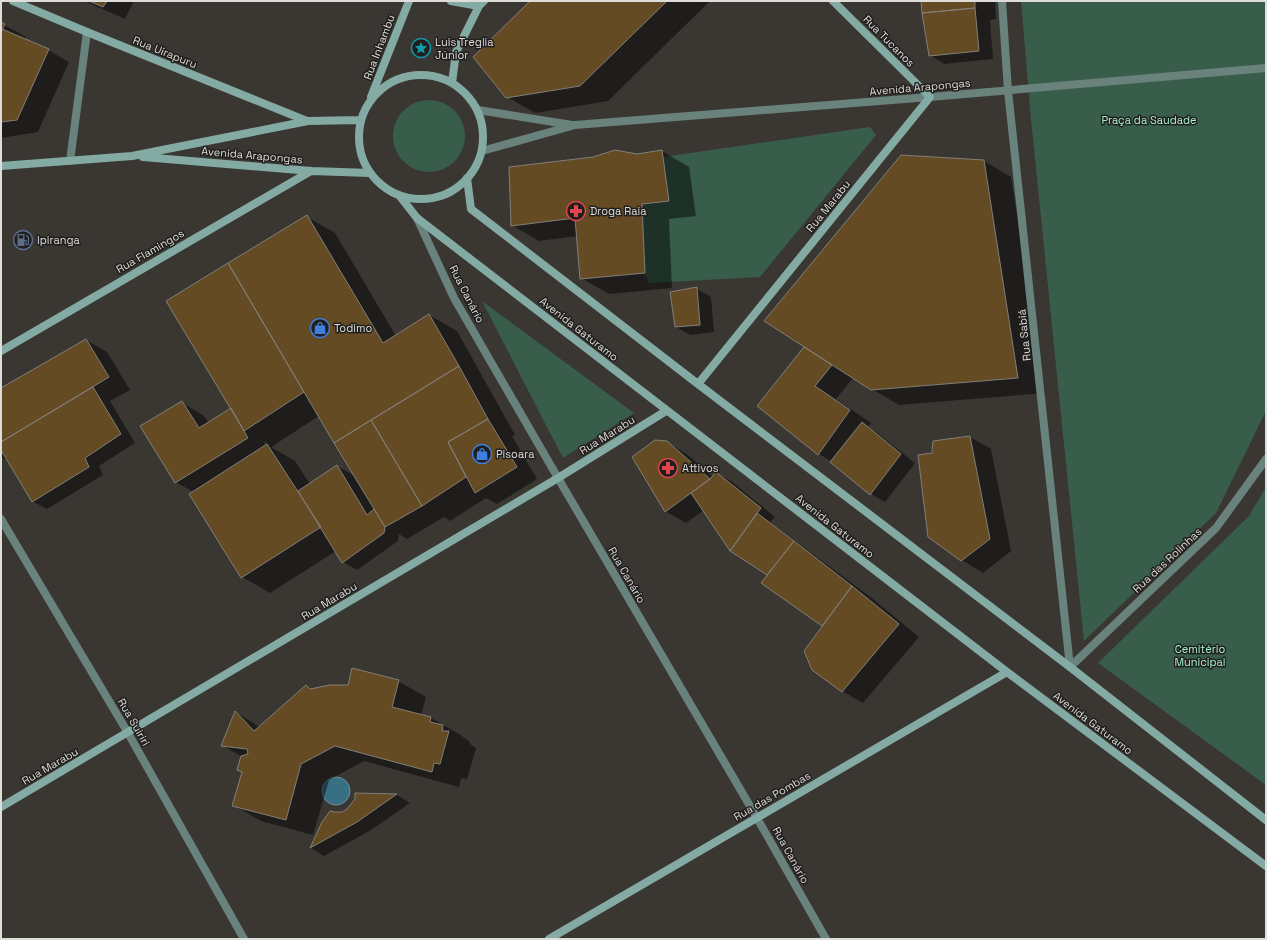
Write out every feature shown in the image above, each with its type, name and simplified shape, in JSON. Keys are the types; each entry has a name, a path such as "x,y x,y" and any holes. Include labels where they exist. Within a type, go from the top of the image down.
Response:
{"main road":[{"name":"Rua Uirapuru","path":"13,1 308,121"},
{"name":"Rua Inhambu","path":"369,102 408,1"},
{"path":"451,1 482,4 456,52 452,83"},
{"name":"Rua Tucanos","path":"833,1 930,97"},
{"path":"416,75 435,76 452,83 468,96 478,110 483,134 482,152 476,165 467,178 453,190 436,197 417,199 399,196 383,187 370,173 361,157 358,138 361,120 369,102 382,88 398,79 416,75"},
{"name":"Rua Marabu","path":"698,384 930,97"},
{"name":"Avenida Arapongas","path":"1,166 132,156 308,121 361,120"},
{"name":"Avenida Arapongas","path":"132,156 310,171 370,173"},
{"name":"Rua Flamingos","path":"1,351 310,171"},
{"path":"467,178 471,209 1070,667 1266,820"},
{"name":"Avenida Gaturamo","path":"399,196 417,218 666,411 1007,672 1266,866"},
{"name":"Rua Marabu","path":"1,808 558,478 666,411"},
{"name":"Rua das Pombas","path":"549,939 1007,672"}],"street":[{"name":"Rua Sabiá","path":"1002,1 1008,91 1070,667"},
{"path":"70,161 87,32"},
{"name":"Avenida Arapongas","path":"482,152 575,125 1008,91 1266,68"},
{"name":"Avenida Arapongas","path":"478,110 575,125"},
{"name":"Rua Canário","path":"417,218 454,298 826,939"},
{"name":"Rua das Rolinhas","path":"1070,667 1216,528 1266,459"},
{"name":"Rua Suiriri","path":"1,519 128,733 244,939"}],"green space":[{"name":"Praça da Saudade","path":"1021,1 1266,1 1266,411 1216,513 1084,641 1031,119"},
{"path":"422,100 436,100 443,102 455,110 463,122 465,136 463,150 455,162 443,170 436,172 422,172 415,170 403,162 395,150 393,143 393,129 395,122 403,110 415,102"},
{"path":"870,127 876,135 760,277 649,283 645,273 642,204 669,201 663,157"},
{"path":"482,301 634,413 563,458"},
{"name":"Cemitério Municipal","path":"1266,487 1266,785 1098,663 1249,516"}],"water":[{"path":"336,777 346,781 350,791 346,801 336,805 326,801 322,791 326,781"}],"building":[{"path":"89,1 107,1 103,7"},
{"path":"530,1 667,1 580,86 506,98 473,57"},
{"path":"921,1 975,1 975,8 922,13"},
{"path":"975,8 979,51 929,56 922,13"},
{"path":"1,22 5,24 1,32"},
{"path":"2,29 49,49 17,120 1,122 1,32"},
{"name":"Droga Raia","path":"615,150 637,154 662,150 669,201 642,204 645,273 580,279 575,218 511,226 509,167 593,157"},
{"path":"901,155 984,160 1018,378 871,390 764,321"},
{"name":"Todimo","path":"307,215 383,343 429,314 459,366 334,443 228,263"},
{"path":"228,263 304,392 244,431 166,301"},
{"path":"697,287 700,325 675,327 670,292"},
{"path":"86,339 109,377 1,442 1,388"},
{"path":"804,347 832,365 815,386 850,410 818,455 757,406"},
{"path":"459,366 488,419 448,442 466,477 422,506 371,420"},
{"path":"93,387 121,434 85,458 89,467 32,502 1,450 1,442"},
{"path":"182,401 199,428 231,408 248,438 175,483 140,426"},
{"name":"Pisoara","path":"488,419 517,467 475,493 448,442"},
{"path":"371,420 422,506 385,527 334,443"},
{"path":"862,422 901,454 870,495 830,462"},
{"path":"970,436 990,539 961,561 928,537 918,455 932,453 933,441"},
{"name":"Attivos","path":"655,440 667,441 710,479 665,512 632,457"},
{"path":"267,444 321,527 241,578 189,494"},
{"path":"337,465 367,515 374,509 385,527 384,533 342,563 298,491"},
{"path":"716,472 761,508 730,551 691,493 710,479"},
{"path":"757,513 794,541 767,575 730,551"},
{"path":"794,541 852,586 822,626 761,583"},
{"path":"852,586 899,624 842,692 812,670 804,651"},
{"path":"352,668 399,680 392,707 431,717 430,722 443,725 442,731 449,731 440,764 434,763 432,772 335,746 301,764 286,820 232,806 242,772 237,770 241,756 248,754 247,749 221,746 235,711 254,731 306,685 310,689 330,685 348,685"},
{"path":"355,793 397,794 357,822 310,848 322,822 330,811 342,812 347,809 355,799"}],"place":[{"name":"Luis Treglia Júnior","path":"421,48"},
{"name":"Droga Raia","path":"576,211"},
{"name":"Ipiranga","path":"23,240"},
{"name":"Todimo","path":"320,328"},
{"name":"Pisoara","path":"482,454"},
{"name":"Attivos","path":"668,468"}]}
